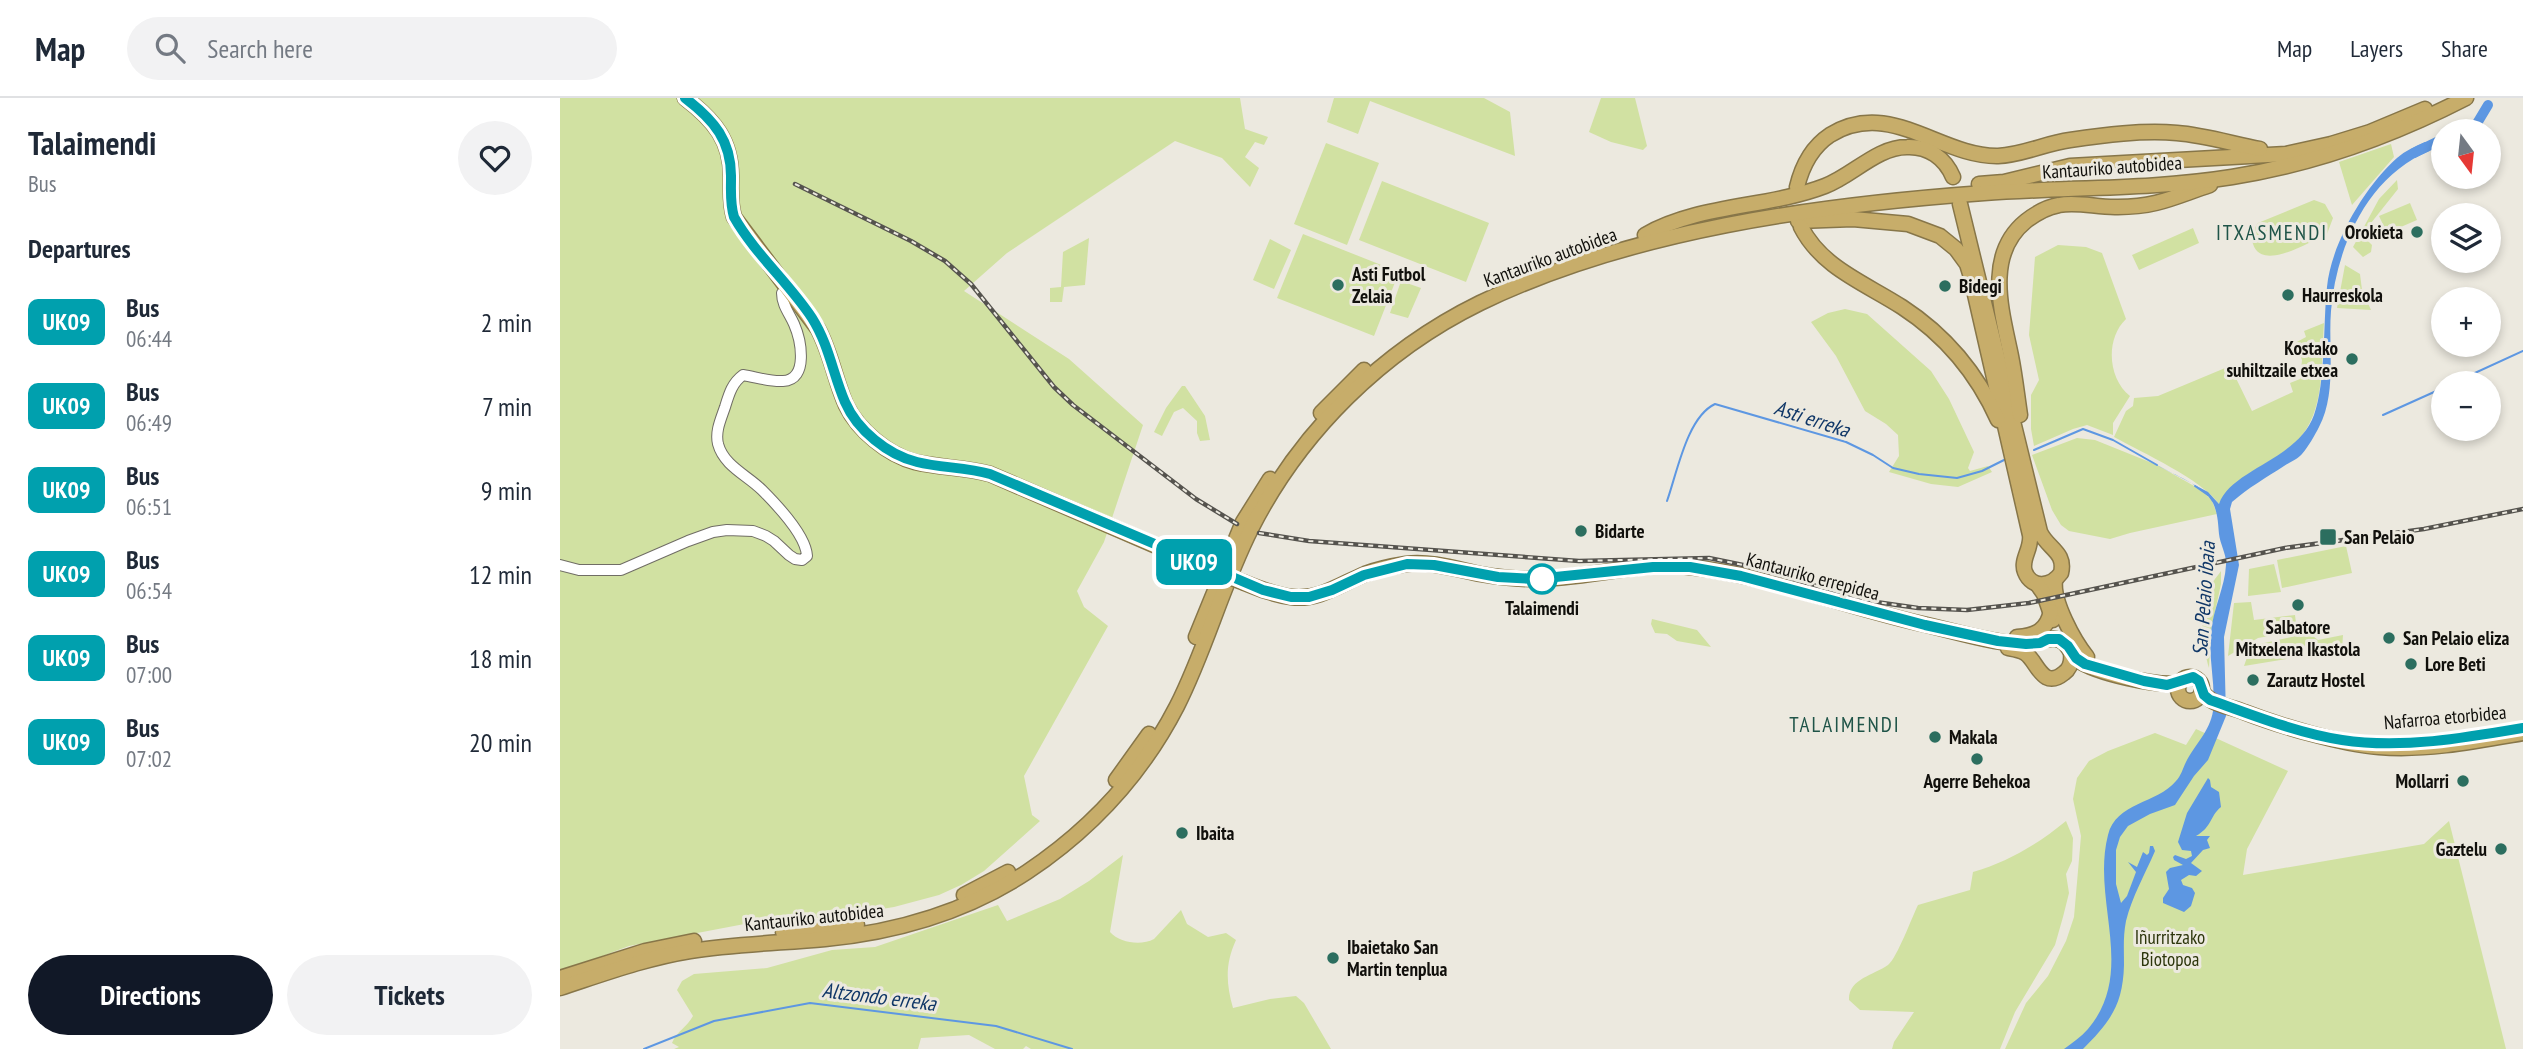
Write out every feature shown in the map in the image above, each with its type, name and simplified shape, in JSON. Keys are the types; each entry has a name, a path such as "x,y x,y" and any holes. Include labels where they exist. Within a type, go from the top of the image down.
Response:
{"highway":[{"name":"Kantauriko errepidea","path":"685,98 713,122 725,139 731,166 731,207 734,217 809,314 827,345 842,394 852,416 882,445 914,461 990,474 1279,595 1299,597 1320,594 1364,575 1407,564 1434,565 1498,577 1536,579 1653,567 1690,567 1741,576 1925,625"},
{"name":"Kantauriko autobidea","path":"560,978 645,951 682,943 825,929 899,918 955,899 988,884 1052,841 1092,807 1118,778 1152,731 1169,701 1243,522 1272,475 1362,371 1396,344 1440,315 1481,293 1526,274 1645,235 1697,224 1822,200 2004,182 2070,166 2286,154 2370,132 2447,98"},
{"name":"Kantauriko autobidea","path":"560,988 683,952 725,946 827,939 901,926 946,913 992,893 1058,849 1099,814 1141,764 1160,735 1178,704 1252,527 1318,422 1380,367 1420,337 1453,317 1529,281 1697,224 1737,224 1805,212 1989,192 2101,190 2234,177 2334,154 2401,131 2466,98"},
{"path":"1797,187 1803,166 1818,145 1841,128 1865,122 1887,122 1913,128 1965,150 1986,155 2012,155 2069,140 2177,133 2286,154"},
{"path":"1697,224 1815,190 1841,179 1885,153 1902,147 1932,153 1944,162 1953,177"},
{"path":"2025,468 2014,373 1999,301 2001,262 2018,228 2038,213 2057,205 2153,206 2234,177"},
{"path":"1959,204 2040,532 2059,553 2062,561 2061,573 2055,585 2055,601 2071,665 2063,675"},
{"path":"1737,224 1834,219 1884,221 1925,229 1940,236 1956,249 1967,264 2030,535 2023,569 2044,594 2051,611 2053,628 2034,652 2033,662"},
{"path":"1801,227 1826,259 1916,316 1953,349 1970,369 1988,398 2012,457"},
{"path":"2029,550 2040,545 2052,547"},
{"path":"2037,584 2055,585"},
{"path":"2055,585 2062,612 2081,649 2105,671"},
{"path":"1980,637 2009,638 2035,634 2044,628 2051,611"},
{"path":"1925,625 2013,643 2059,639 2085,664 2196,696"},
{"path":"1925,625 1984,644 2020,651 2047,677 2084,673 2196,696"},
{"name":"Nafarroa etorbidea","path":"2196,696 2229,709 2378,747 2410,748 2523,731"}],"street":[{"path":"560,565 579,569 621,570 688,541 727,530 753,531 766,536 795,559 807,556 802,538 761,489 732,467 718,442 718,425 729,393 737,380 743,375 785,381 795,376 799,369 799,338 782,301 782,293 788,287"}],"green space":[{"path":"560,98 1240,98 1245,129 1268,137 1264,145 1255,142 1245,157 1259,168 1250,187 1222,158 1175,141 1007,253 964,291 1069,359 1143,425 1104,542 1077,591 1084,607 1108,626 1024,776 1032,815 1040,821 984,871 961,885 939,895 894,907 833,917 755,922 629,946 560,972"},
{"path":"1334,98 1484,98 1510,112 1515,156 1370,101 1358,134 1327,122"},
{"path":"1601,98 1635,98 1647,146 1643,150 1611,142 1589,132"},
{"path":"1326,143 1379,163 1347,245 1294,224"},
{"name":"Orokieta","path":"2391,144 2394,157 2352,205 2339,162"},
{"path":"2397,180 2398,189 2371,223 2363,240 2372,245 2371,252 2363,257 2353,247 2379,199"},
{"path":"1382,181 1489,223 1466,282 1359,240"},
{"path":"2314,200 2325,204 2333,218 2327,234 2276,255 2258,252 2252,238 2258,223"},
{"path":"2410,203 2417,220 2387,233 2379,216"},
{"path":"2193,228 2199,243 2139,270 2132,255"},
{"name":"Asti Futbol Zelaia","path":"1303,234 1399,272 1374,336 1277,298"},
{"path":"1089,238 1085,285 1064,287 1062,302 1050,302 1050,288 1061,287 1063,252"},
{"path":"1270,239 1291,250 1274,289 1253,280"},
{"path":"2058,245 2086,247 2102,253 2126,319 2115,337 2112,359 2117,380 2130,396 2113,423 2113,435 2087,425 2034,446 2031,395 2039,380 2029,335 2035,257"},
{"path":"2345,265 2360,274 2362,290 2371,310 2337,308"},
{"path":"1401,281 1421,288 1408,318 1390,313"},
{"path":"1845,309 1867,314 1931,371 1949,399 1974,452 1968,468 1970,471 1988,466 1992,472 1958,487 1931,484 1889,472 1899,456 1898,435 1865,411 1836,356 1811,322 1828,313"},
{"path":"2324,323 2320,385 2313,416 2306,429 2289,448 2227,492 2219,504 2186,476 2114,437 2126,411 2133,406 2134,398 2158,396 2230,366 2252,411 2293,392 2290,383 2300,379 2302,360 2295,343 2306,337 2304,331"},
{"path":"1182,386 1185,386 1205,416 1210,440 1200,441 1197,421 1183,408 1174,412 1162,436 1154,432 1166,408"},
{"path":"2077,438 2095,440 2157,465 2203,491 2212,501 2217,514 2110,539 2069,531 2061,525 2052,510 2032,455"},
{"path":"2346,546 2352,573 2282,588 2277,560"},
{"path":"2274,564 2281,592 2248,596 2249,569"},
{"path":"2221,571 2221,584 2211,630 2209,668 2203,640 2203,608 2208,590"},
{"path":"2251,602 2254,620 2295,615 2297,631 2258,638 2228,656 2234,603"},
{"path":"1652,619 1697,630 1711,647 1677,641 1667,634 1655,633"},
{"path":"2309,633 2318,640 2343,635 2342,650 2244,666 2251,646"},
{"name":"Iñurritzako Biotopoa","path":"2196,729 2288,771 2247,849 2243,875 2424,844 2449,821 2506,1049 2005,1049 2026,1003 2048,976 2066,941 2074,917 2081,836 2073,799 2077,778 2089,761 2108,751 2155,733 2186,745"},
{"path":"2066,821 2073,838 2072,861 2066,874 2069,893 2055,945 2015,1012 2000,1049 1892,1049 1914,1012 1860,1010 1849,1000 1853,987 1892,961 1918,905 1970,890 1973,872 2022,851"},
{"path":"1123,855 1110,932 1114,936 1137,943 1149,941 1181,910 1187,924 1208,937 1226,933 1236,940 1228,974 1233,1008 1296,996 1304,1003 1331,1049 1031,1049 1026,1046 1023,1049 995,1049 969,1035 921,1038 918,1049 674,1049 679,1047 672,1043 674,1039 693,1016 677,990 682,981 694,974 767,968 832,950 875,947 998,905 1007,921 1060,899"}],"water":[{"path":"2425,142 2429,151 2388,178 2372,196 2348,240 2334,287 2330,325 2330,385 2325,414 2317,430 2300,456 2232,502 2230,509 2239,565 2224,637 2226,716 2208,760 2175,805 2128,826 2120,837 2116,850 2116,884 2121,903 2127,896 2136,872 2128,862 2137,867 2143,852 2147,855 2150,846 2153,846 2155,851 2126,921 2121,991 2108,1021 2083,1049 2064,1049 2088,1029 2102,1007 2109,984 2110,935 2104,860 2112,824 2128,809 2168,789 2176,781 2205,732 2213,711 2211,632 2224,582 2226,561 2213,503 2190,483 2208,492 2219,504 2226,492 2237,482 2280,454 2306,430 2314,415 2321,386 2327,287 2342,235 2362,200 2385,170 2403,153"},
{"path":"2208,778 2211,787 2219,792 2221,807 2205,829 2196,836 2210,836 2207,840 2210,848 2203,850 2191,863 2202,871 2196,876 2189,875 2181,880 2183,885 2192,888 2195,893 2191,906 2184,912 2163,903 2169,889 2166,872 2170,868 2183,865 2174,860 2175,855 2186,859 2192,856 2191,851 2182,850 2178,842 2187,813"}],"waterway":[{"name":"San Pelaio ibaia","path":"2480,119 2488,105"},
{"name":"San Pelaio ibaia","path":"2414,153 2431,145"},
{"path":"2479,371 2523,351"},
{"path":"2383,415 2431,393"},
{"name":"Asti erreka","path":"1667,501 1690,433 1705,411 1715,404 1846,442 1893,468 1919,474 1957,478 1982,471 2004,460"},
{"name":"Asti erreka","path":"2034,450 2083,429 2113,440 2157,465"},
{"name":"Asti erreka","path":"2195,486 2208,495"},
{"name":"Altzondo erreka","path":"644,1049 714,1021 810,1003 996,1026 1072,1049"}],"railway":[{"path":"795,184 911,241 945,261 971,284 1054,387 1073,405 1196,499 1237,524"},
{"path":"1259,533 1309,541 1579,561 1709,558 1869,601 1918,608 1967,610 2029,603 2285,548 2424,529 2523,509"}],"bus line":[{"name":"UK09","path":"685,98 713,122 725,139 731,166 731,207 739,226 809,314 827,345 842,394 852,416 882,445 914,461 990,474 1263,590 1291,597 1309,597 1393,566 1420,563 1515,579 1667,566 1690,567 1741,576 1925,625 1998,641 2026,644 2059,639 2076,658 2095,668 2167,685 2193,677 2199,681 2204,695 2210,700 2327,737 2378,743 2418,742 2523,728"}],"place":[{"name":"Orokieta","path":"2417,232"},
{"name":"Asti Futbol Zelaia","path":"1338,285"},
{"name":"Bidegi","path":"1945,286"},
{"name":"Haurreskola","path":"2288,295"},
{"name":"Kostako suhiltzaile etxea","path":"2352,359"},
{"name":"Bidarte","path":"1581,531"},
{"name":"San Pelaio","path":"2328,537"},
{"name":"Talaimendi","path":"1542,579"},
{"name":"Salbatore Mitxelena Ikastola","path":"2298,605"},
{"name":"San Pelaio eliza","path":"2389,638"},
{"name":"Lore Beti","path":"2411,664"},
{"name":"Zarautz Hostel","path":"2253,680"},
{"name":"Makala","path":"1935,737"},
{"name":"Agerre Behekoa","path":"1977,759"},
{"name":"Mollarri","path":"2463,781"},
{"name":"Ibaita","path":"1182,833"},
{"name":"Gaztelu","path":"2501,849"},
{"name":"Ibaietako San Martin tenplua","path":"1333,958"}],"district":[{"name":"ITXASMENDI","path":"2272,233"},
{"name":"TALAIMENDI","path":"1845,725"}]}
